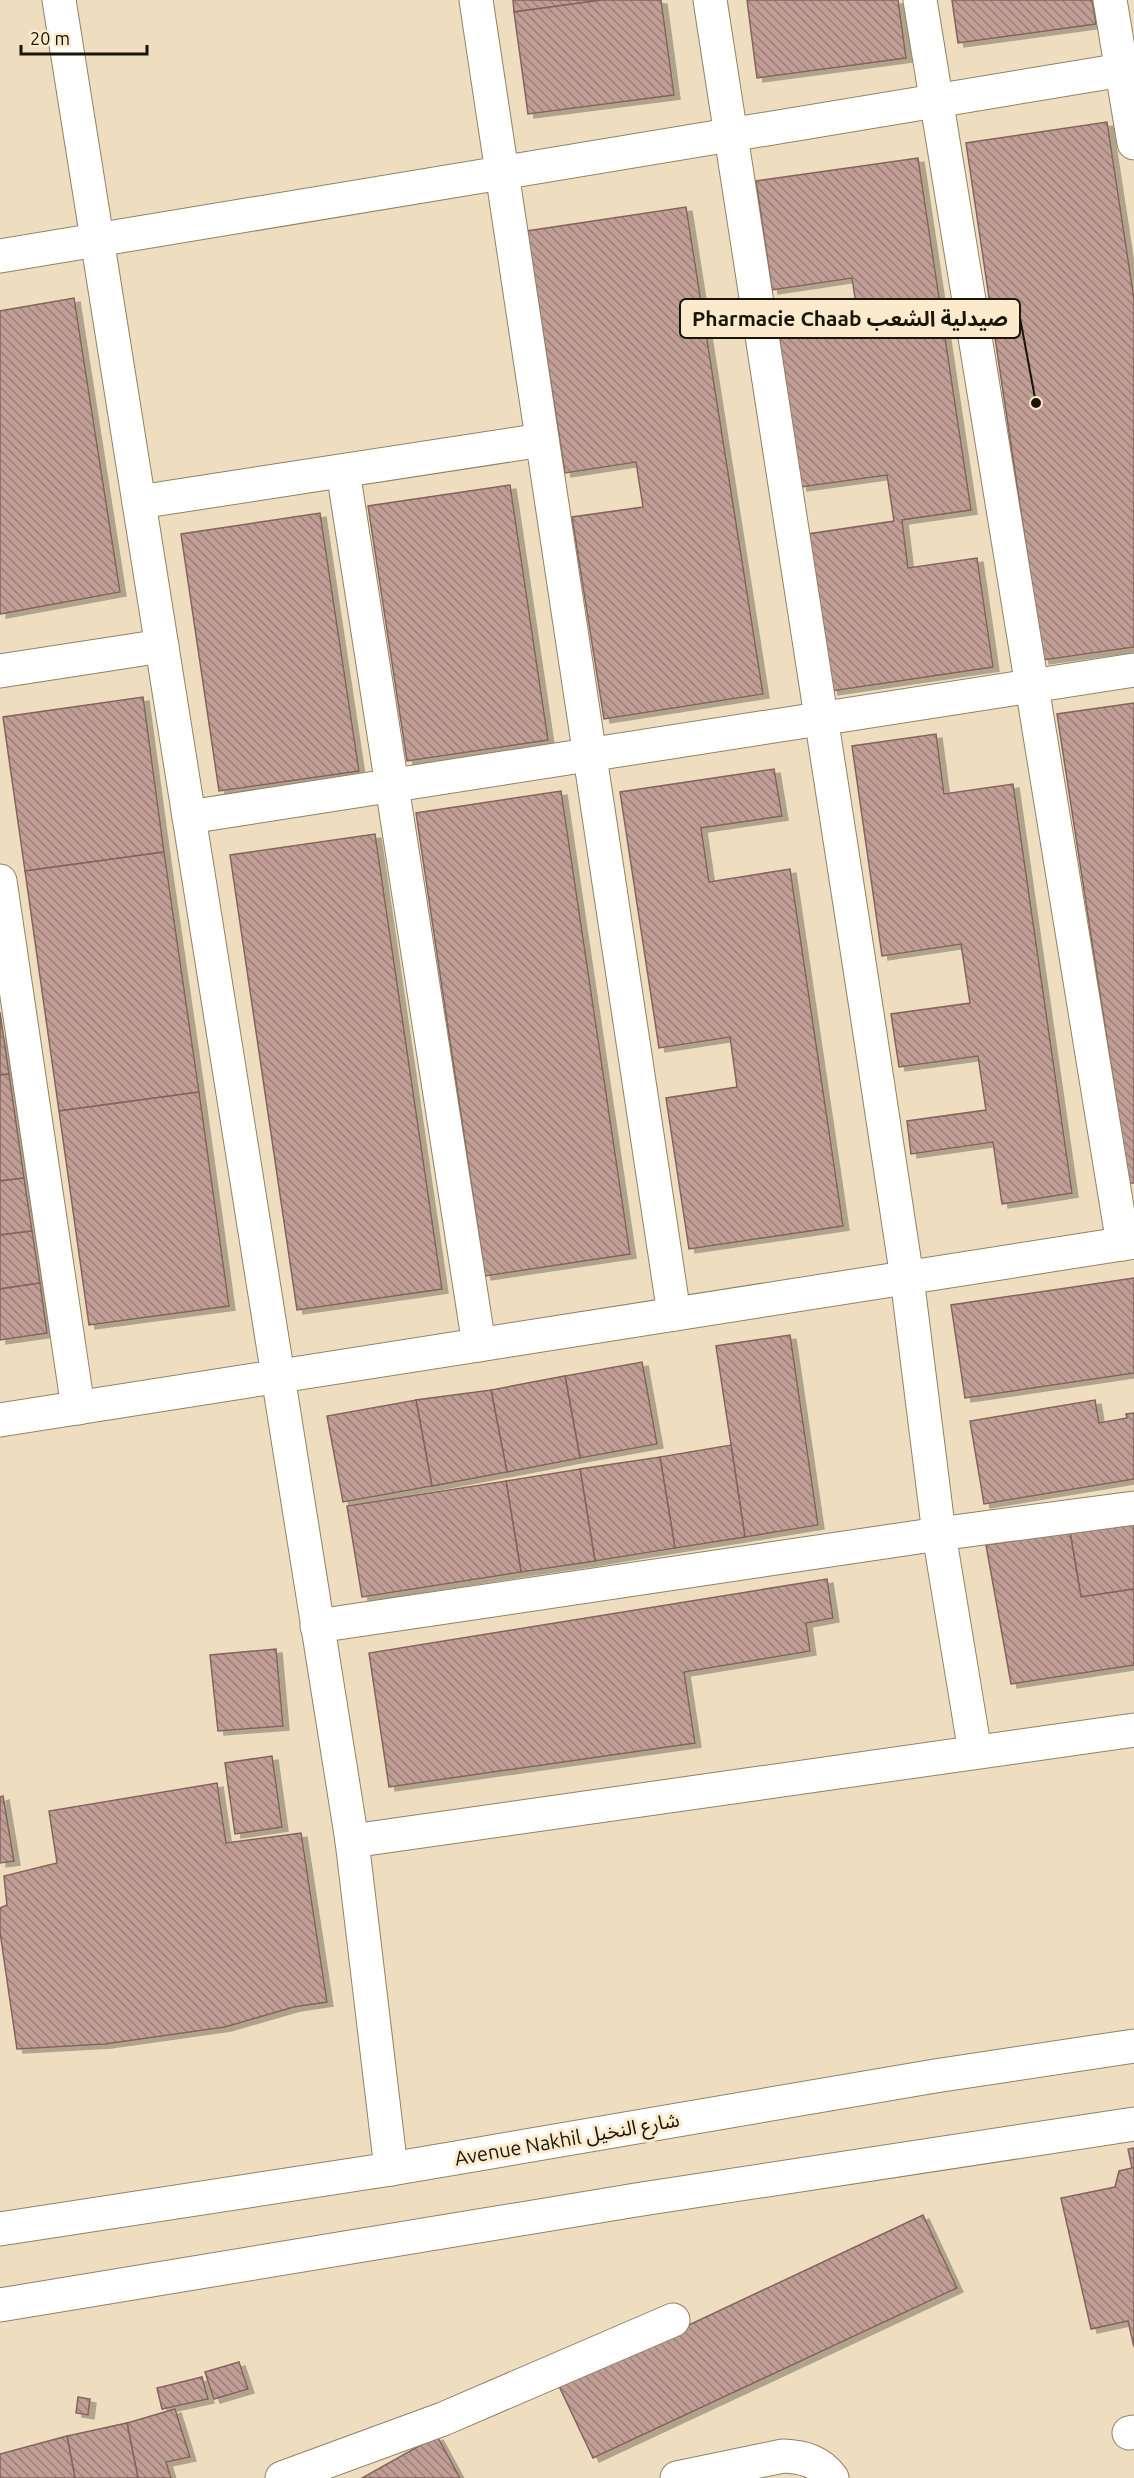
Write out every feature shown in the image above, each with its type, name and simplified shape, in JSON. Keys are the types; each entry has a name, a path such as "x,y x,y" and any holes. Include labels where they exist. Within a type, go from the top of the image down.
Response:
{"street":[{"path":"59,0 352,1841 390,2169"},
{"path":"476,0 674,1314"},
{"path":"710,0 906,1278 939,1534 975,1752"},
{"path":"0,1420 1128,1243 1030,686 920,0"},
{"path":"1110,0 1127,69 1134,142"},
{"path":"0,256 1127,69"},
{"path":"139,502 542,440"},
{"path":"343,471 479,1345"},
{"path":"0,671 162,646"},
{"path":"189,817 1134,670"},
{"path":"0,881 78,1408"},
{"path":"316,1626 939,1534 1134,1508"},
{"path":"352,1841 1134,1730"},
{"name":"Avenue Nakhil شارع النخيل","path":"0,2229 390,2169 935,2076 1134,2046"},
{"path":"0,2305 642,2199 1134,2124"},
{"path":"282,2478 443,2418 673,2320"},
{"path":"677,2478 783,2456 800,2457 821,2464 832,2478"}],"building":[{"path":"513,0 602,0 514,12"},
{"path":"602,0 661,0 674,95 528,114 514,12"},
{"path":"747,0 898,0 906,58 757,78"},
{"path":"952,0 1092,0 1096,24 958,43"},
{"path":"1107,122 1134,299 1134,647 1043,660 966,143"},
{"path":"918,158 971,510 902,520 908,568 977,558 993,667 832,691 808,534 894,521 887,475 801,487 779,336 859,324 852,278 772,290 756,181"},
{"path":"686,207 763,694 604,719 572,517 643,507 636,462 565,473 527,231"},
{"path":"74,298 120,592 0,614 0,311"},
{"path":"510,485 548,740 407,761 368,506"},
{"path":"320,513 359,771 219,791 181,534"},
{"path":"143,697 164,852 25,871 3,717"},
{"path":"1134,703 1134,1183 1129,1183 1057,714"},
{"path":"936,734 944,794 1013,784 1072,1193 1002,1204 993,1142 911,1154 907,1121 986,1110 978,1056 899,1067 891,1014 970,1003 961,944 882,956 852,746"},
{"path":"774,769 782,816 701,828 709,882 790,869 843,1226 689,1249 666,1098 737,1087 730,1037 659,1048 620,792"},
{"path":"561,791 630,1254 485,1276 416,813"},
{"path":"375,834 442,1289 297,1310 230,855"},
{"path":"164,852 199,1092 59,1111 25,871"},
{"path":"0,1012 9,1074 0,1075"},
{"path":"9,1074 24,1178 0,1181 0,1075"},
{"path":"199,1092 229,1306 89,1325 59,1111"},
{"path":"24,1178 32,1231 0,1235 0,1181"},
{"path":"32,1231 40,1283 0,1289 0,1235"},
{"path":"1134,1278 1134,1373 965,1398 951,1305"},
{"path":"40,1283 47,1333 0,1340 0,1289"},
{"path":"790,1335 818,1525 745,1537 716,1346"},
{"path":"642,1362 657,1444 580,1458 565,1376"},
{"path":"565,1376 580,1458 507,1472 491,1390"},
{"path":"491,1390 507,1472 432,1486 416,1400"},
{"path":"416,1400 432,1486 343,1502 327,1416"},
{"path":"1095,1400 1099,1423 1127,1418 1126,1414 1134,1413 1134,1479 984,1504 970,1421"},
{"path":"731,1445 745,1537 675,1548 660,1457"},
{"path":"660,1457 675,1548 595,1561 580,1469"},
{"path":"580,1469 595,1561 521,1572 506,1481"},
{"path":"506,1481 521,1572 362,1597 347,1506"},
{"path":"1134,1523 1134,1589 1081,1597 1070,1532"},
{"path":"1070,1532 1081,1597 1134,1589 1134,1665 1011,1684 986,1545"},
{"path":"827,1579 833,1618 806,1623 810,1651 684,1672 695,1743 389,1787 369,1653"},
{"path":"276,1649 283,1726 218,1731 210,1655"},
{"path":"272,1756 282,1827 235,1834 225,1763"},
{"path":"217,1783 226,1843 301,1833 327,2002 294,2007 225,2027 105,2044 17,2049 0,1932 0,1908 7,1905 4,1876 57,1863 49,1811"},
{"path":"3,1796 14,1861 0,1863 0,1797"},
{"path":"1134,2148 1134,2347 1128,2321 1091,2329 1061,2198 1115,2187 1119,2171 1132,2168 1128,2149"},
{"path":"923,2215 957,2288 593,2458 559,2386"},
{"path":"239,2362 248,2389 214,2399 205,2372"},
{"path":"202,2377 208,2399 162,2409 157,2388"},
{"path":"78,2397 90,2399 88,2415 76,2413"},
{"path":"175,2409 190,2457 166,2462 171,2478 138,2478 127,2423"},
{"path":"127,2423 138,2478 75,2478 67,2436"},
{"path":"67,2436 75,2478 0,2478 0,2454"},
{"path":"437,2436 460,2478 362,2478"}],"place":[{"name":"Pharmacie Chaab صيدلية الشعب","path":"1036,403"}]}
